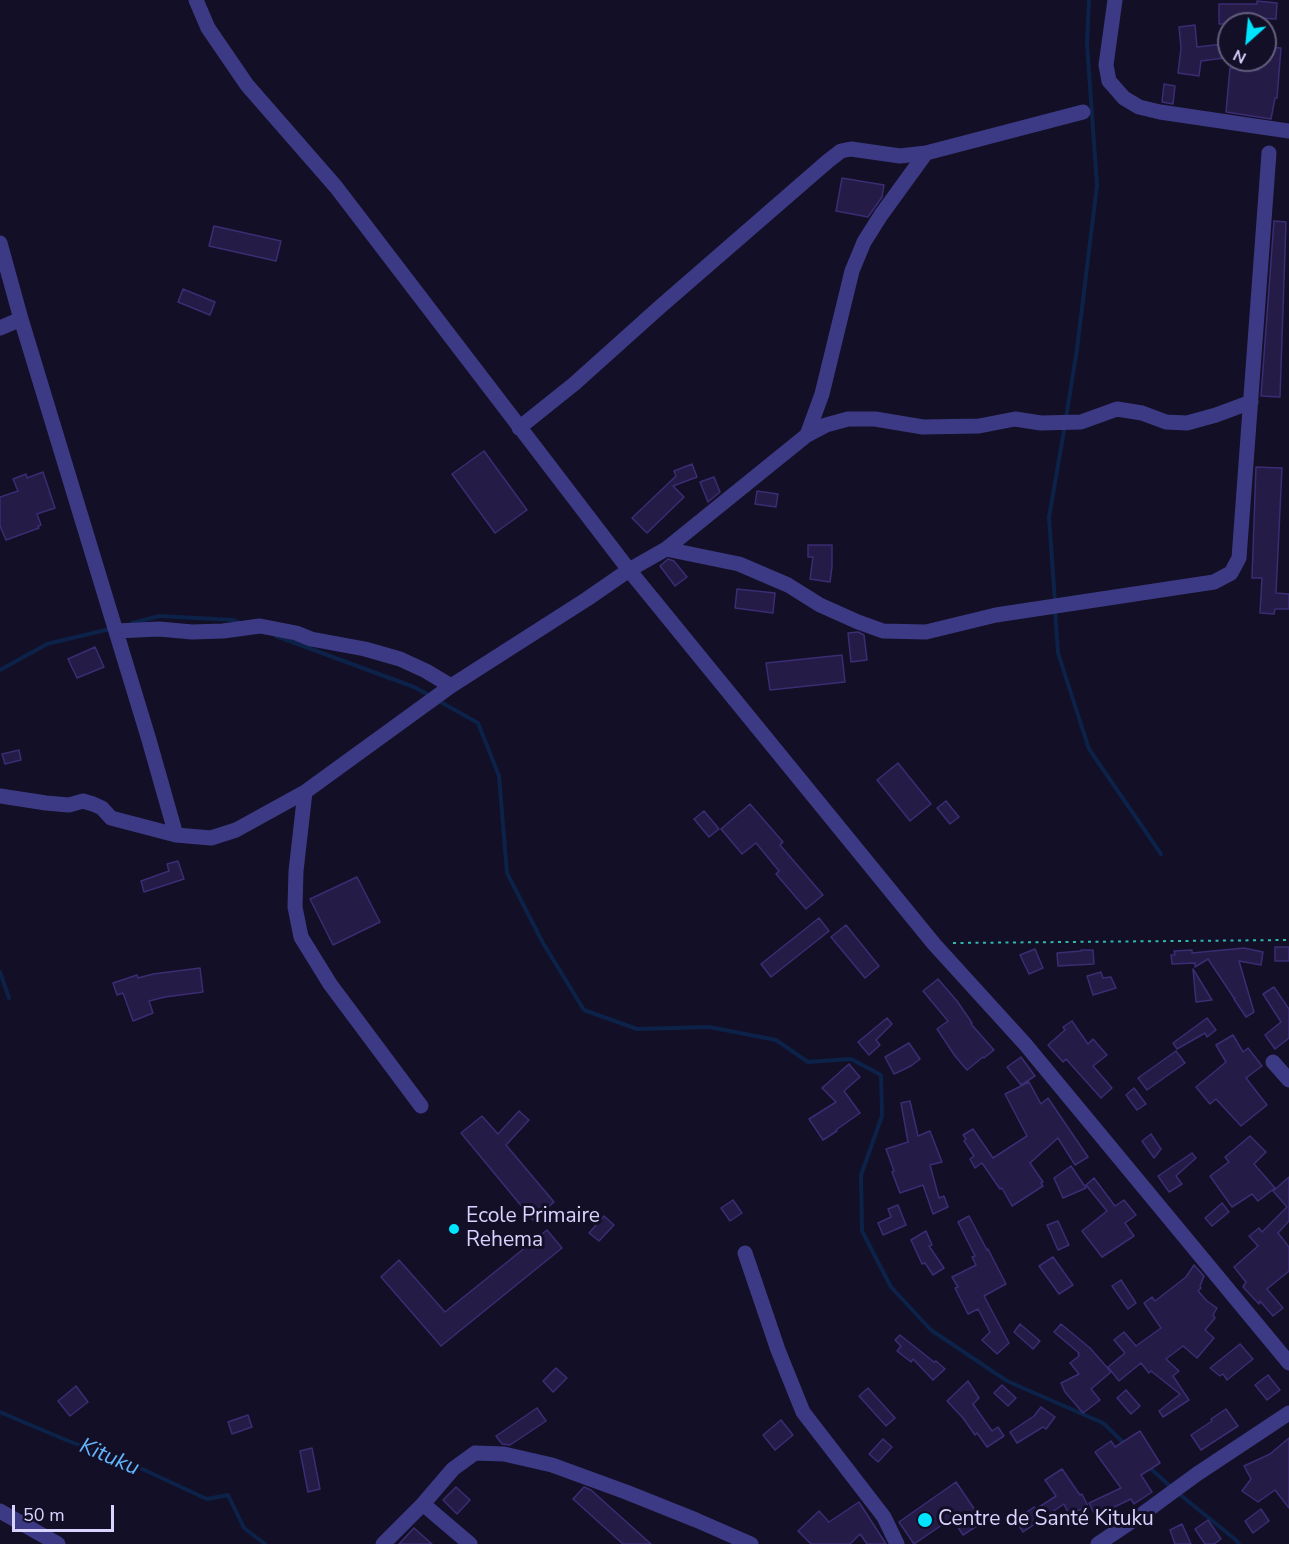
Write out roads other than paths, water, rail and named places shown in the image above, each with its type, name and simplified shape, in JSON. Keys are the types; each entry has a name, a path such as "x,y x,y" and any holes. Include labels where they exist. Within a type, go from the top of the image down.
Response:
{"street":[{"path":"196,0 208,28 247,85 336,188 629,570 934,944 1025,1044 1289,1363"},
{"path":"1115,0 1106,65 1109,81 1124,98 1139,107 1160,112 1289,131"},
{"path":"519,428 574,384 711,262 841,151 851,149 900,156 926,153 1083,112"},
{"path":"807,435 822,394 852,271 864,242 926,153"},
{"path":"666,549 739,564 788,585 820,605 883,631 926,632 996,615 1214,582 1231,573 1239,558 1269,153"},
{"path":"0,243 176,835"},
{"path":"0,328 21,319"},
{"path":"0,796 69,805 83,801 102,808 111,818 176,835 211,838 236,830 305,792 451,686 629,570 666,549 807,435 826,425 848,419 875,419 923,427 979,426 1015,419 1041,423 1081,422 1117,410 1142,413 1166,422 1187,423 1251,402"},
{"path":"116,631 159,629 192,632 223,631 260,626 296,633 311,639 357,647 400,659 451,686"},
{"path":"305,792 296,871 295,907 301,937 330,984 421,1106"},
{"path":"1273,1062 1289,1080"},
{"path":"745,1253 778,1350 803,1412 884,1517 897,1544"},
{"path":"1098,1544 1207,1467 1289,1413"},
{"path":"383,1544 423,1504 453,1469 475,1454 504,1454 552,1465 627,1492 751,1544"},
{"path":"423,1504 470,1544"},
{"path":"0,1511 58,1544"}],"waterway":[{"path":"1066,418 1077,349 1097,185 1087,44 1089,0"},
{"path":"1055,602 1049,517 1065,425"},
{"path":"1055,610 1058,653 1089,749 1161,854"},
{"path":"132,623 160,616 233,620 240,623"},
{"path":"0,670 47,644 110,629"},
{"path":"276,636 414,687 431,696"},
{"path":"437,700 478,723 499,776 507,873 543,943 584,1010 637,1029 709,1027 776,1040 808,1062 851,1059 881,1075 882,1116 861,1175 862,1231 891,1287 931,1330 1007,1381 1103,1423 1126,1445"},
{"path":"0,972 9,998"},
{"name":"Kituku","path":"0,1412 140,1468 207,1499 228,1495 244,1528 265,1544"},
{"path":"1149,1467 1172,1488"},
{"path":"1178,1493 1239,1544"}],"place":[{"name":"Ecole Primaire Rehema","path":"454,1229"},
{"name":"Centre de Santé Kituku","path":"925,1520"}]}
